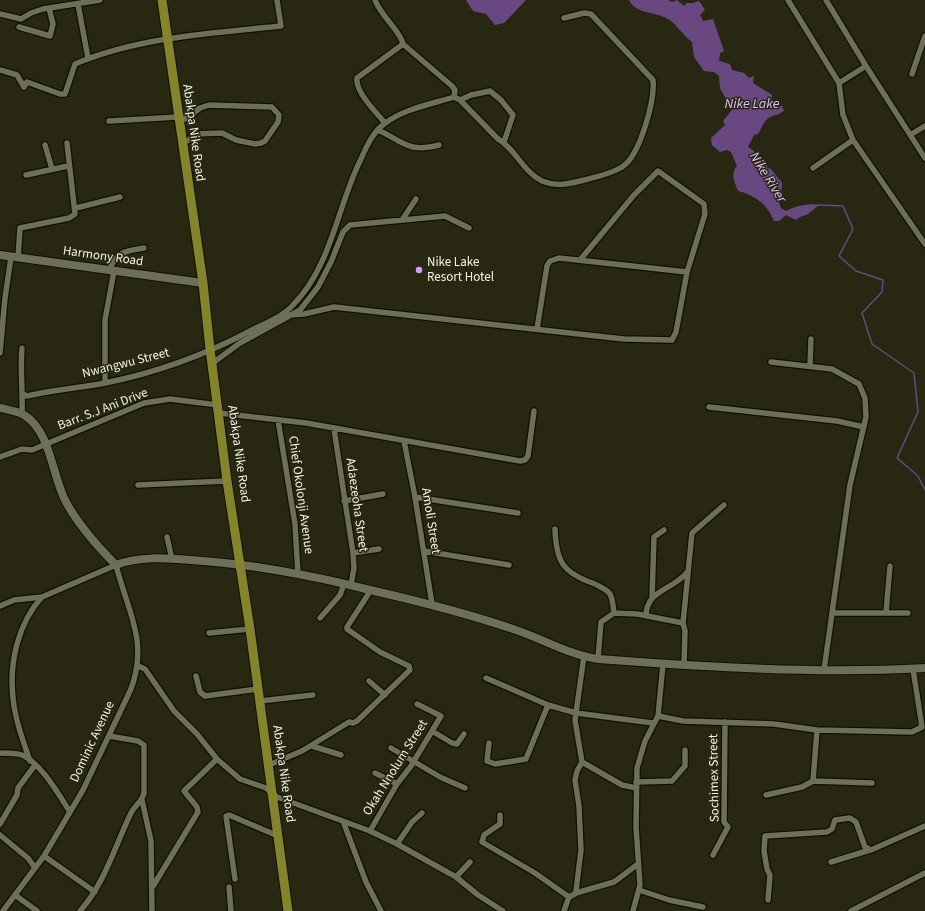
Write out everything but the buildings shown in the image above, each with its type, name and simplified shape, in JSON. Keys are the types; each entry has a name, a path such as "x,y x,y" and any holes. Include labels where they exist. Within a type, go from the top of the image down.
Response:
{"main road":[{"name":"Abakpa Nike Road","path":"162,0 203,283 227,481 241,565 270,765 288,911"},
{"name":"Harmony Road","path":"0,255 203,283"},
{"path":"0,408 22,414 35,425 45,444 65,500 74,516 82,529 116,565 134,559 172,558 241,565 298,574 432,604 513,629 598,660 684,666 824,670 925,668"}],"street":[{"path":"0,14 22,19 35,11 100,0"},
{"path":"0,70 17,75 24,88 28,82 60,94 65,94 75,64 88,58 168,38 281,26 277,0"},
{"path":"375,0 379,10 392,28 401,36 403,44 452,86 455,90 454,97 460,100 498,139 504,142 518,160 540,180 553,185 566,185 622,167 630,160 639,142 654,88 653,80 591,14 584,13 564,18"},
{"path":"788,0 839,83 843,115 853,140 925,244"},
{"path":"826,0 925,158"},
{"path":"78,4 88,58"},
{"path":"19,27 50,36 53,24 49,8"},
{"path":"912,74 925,36"},
{"path":"385,123 359,91 356,84 356,78 403,44"},
{"path":"839,83 866,66"},
{"path":"460,100 471,95 490,91 501,100 513,115 504,142"},
{"name":"Nwangwu Street","path":"23,394 27,396 105,383 194,357 240,336 292,307 305,292 322,263 351,180 365,149 378,130 385,123 406,112 454,97"},
{"path":"109,121 178,117 186,118 200,108 214,104 272,107 279,115 278,122 265,141 261,143 255,144 236,140 222,133 194,134 189,140 182,142"},
{"path":"910,135 925,126"},
{"path":"378,130 413,148 425,148 439,145"},
{"path":"812,168 853,140"},
{"path":"0,353 5,298 20,228 69,218 75,214 76,208 68,166 67,143"},
{"path":"45,145 52,169"},
{"path":"26,175 68,166"},
{"path":"289,315 304,314 334,307 624,339 672,340 676,332 687,272 705,214 704,204 658,171 634,195 580,260"},
{"path":"76,208 120,196"},
{"path":"402,220 416,199"},
{"path":"219,410 213,363 240,343 300,310 318,287 347,226 352,224 445,216 469,228"},
{"path":"105,383 105,320 111,270 118,255 129,250 144,248"},
{"path":"537,329 546,266 550,261 559,258 687,272"},
{"path":"810,366 811,339"},
{"path":"22,348 20,368 23,394 22,414"},
{"path":"771,362 832,369 859,384 865,398 866,408 864,426 850,485 824,670"},
{"name":"Barr. S.J Ani Drive","path":"0,457 22,449 32,450 144,404 170,399 219,410 306,423 404,441 418,442 456,451 520,461 525,460 528,456 534,411"},
{"path":"709,407 838,421 864,426"},
{"name":"Chief Okolonji Avenue","path":"278,420 295,524 298,574"},
{"name":"Adaezeoha Street","path":"334,429 353,553 354,568 347,584"},
{"name":"Amoli Street","path":"404,441 415,497 432,604"},
{"path":"138,485 227,481"},
{"path":"344,501 383,494"},
{"path":"415,497 518,514"},
{"path":"684,666 686,632 683,623 692,534 724,505"},
{"path":"555,529 556,549 564,566 584,580 607,591 610,594 614,613"},
{"path":"652,598 654,537 664,530"},
{"path":"167,537 172,558"},
{"path":"353,553 379,548"},
{"path":"424,551 509,565"},
{"path":"0,606 14,600 42,597 116,565"},
{"name":"Dominic Avenue","path":"3,911 44,856 83,790 131,689 138,666 139,654 137,635 116,565"},
{"path":"886,613 890,566"},
{"path":"646,616 647,605 652,598 683,578 688,570"},
{"path":"320,618 340,595 347,584"},
{"path":"270,765 280,762 312,746 349,722 357,721 410,668 380,652 347,629 371,590"},
{"path":"32,763 22,737 13,700 12,686 18,640 32,608 42,597"},
{"path":"598,660 602,622 614,613 646,616 683,623"},
{"path":"832,613 908,613"},
{"path":"209,633 250,630"},
{"path":"576,893 581,850 579,806 575,780 577,771 582,762 576,713 584,656"},
{"path":"633,911 639,890 636,785 640,753 653,723 658,716 663,664"},
{"path":"138,666 145,669 174,711 197,734 217,759 240,779 266,788 277,797 370,831 397,844 456,877 478,895 503,911"},
{"path":"658,716 683,721 790,726 817,730 906,732 922,728 913,669"},
{"path":"196,676 200,692 205,696 258,689"},
{"path":"486,678 548,705 576,713 653,723"},
{"path":"369,681 384,695"},
{"path":"260,701 314,695"},
{"name":"Okah Nnolum Street","path":"370,831 397,784 414,761 441,716 417,704"},
{"path":"489,743 487,761 490,763 495,764 526,759 548,705"},
{"name":"Sochimex Street","path":"714,855 728,827 724,822 725,722"},
{"path":"813,781 817,730"},
{"path":"432,731 452,743 457,744 464,734"},
{"path":"108,736 138,741 144,745 145,781 142,800 151,841 152,911"},
{"path":"312,746 341,755"},
{"path":"391,748 440,777 464,788"},
{"path":"582,762 622,785 672,781 685,766 685,750"},
{"path":"0,753 22,755 32,763 48,778 70,812"},
{"path":"152,888 198,812 197,807 184,791 217,759"},
{"path":"0,824 17,795 18,788 32,763"},
{"path":"375,773 397,784"},
{"path":"766,795 802,787 813,781 872,783"},
{"path":"80,911 95,892 132,811 142,800"},
{"path":"397,844 412,822 422,813"},
{"path":"235,879 226,816 230,815 279,836"},
{"path":"500,815 500,824 484,836 482,842 535,874 569,897"},
{"path":"768,900 770,875 767,870 764,851 765,836 827,832 832,829 835,820 850,818 856,822 865,847 871,850"},
{"path":"342,821 366,882 382,911"},
{"path":"831,862 871,850 925,826"},
{"path":"0,835 28,858 35,868"},
{"path":"44,856 95,892"},
{"path":"456,877 470,862"},
{"path":"564,911 569,897 576,893 614,882 638,864"},
{"path":"851,911 925,872"},
{"path":"229,887 231,911"},
{"path":"639,890 669,900 703,907"},
{"path":"15,895 37,911"}],"water":[{"path":"466,0 526,0 504,23 495,25 486,14 473,11"},
{"name":"Nike Lake","path":"629,0 668,0 672,2 677,0 684,6 687,3 699,1 705,10 700,15 703,21 713,19 724,51 720,53 719,61 730,64 732,70 744,73 749,78 754,76 753,83 772,95 771,106 782,106 784,111 778,115 772,116 763,124 758,134 754,135 748,147 754,151 757,162 763,164 765,163 782,183 781,194 777,197 781,208 786,211 804,205 822,205 796,220 786,215 779,221 774,221 768,210 760,202 750,195 738,191 733,175 737,166 731,152 727,150 720,152 712,145 711,138 725,125 723,121 732,110 720,88 719,76 714,72 704,71 694,57 692,42 672,22 660,15 640,10"}],"waterway":[{"name":"Nike River","path":"819,205 843,206 853,229 839,256 856,271 883,280 882,292 862,313 872,344 914,373 918,412 897,458 918,476 925,490"}],"place":[{"name":"Nike Lake Resort Hotel","path":"419,270"}]}
